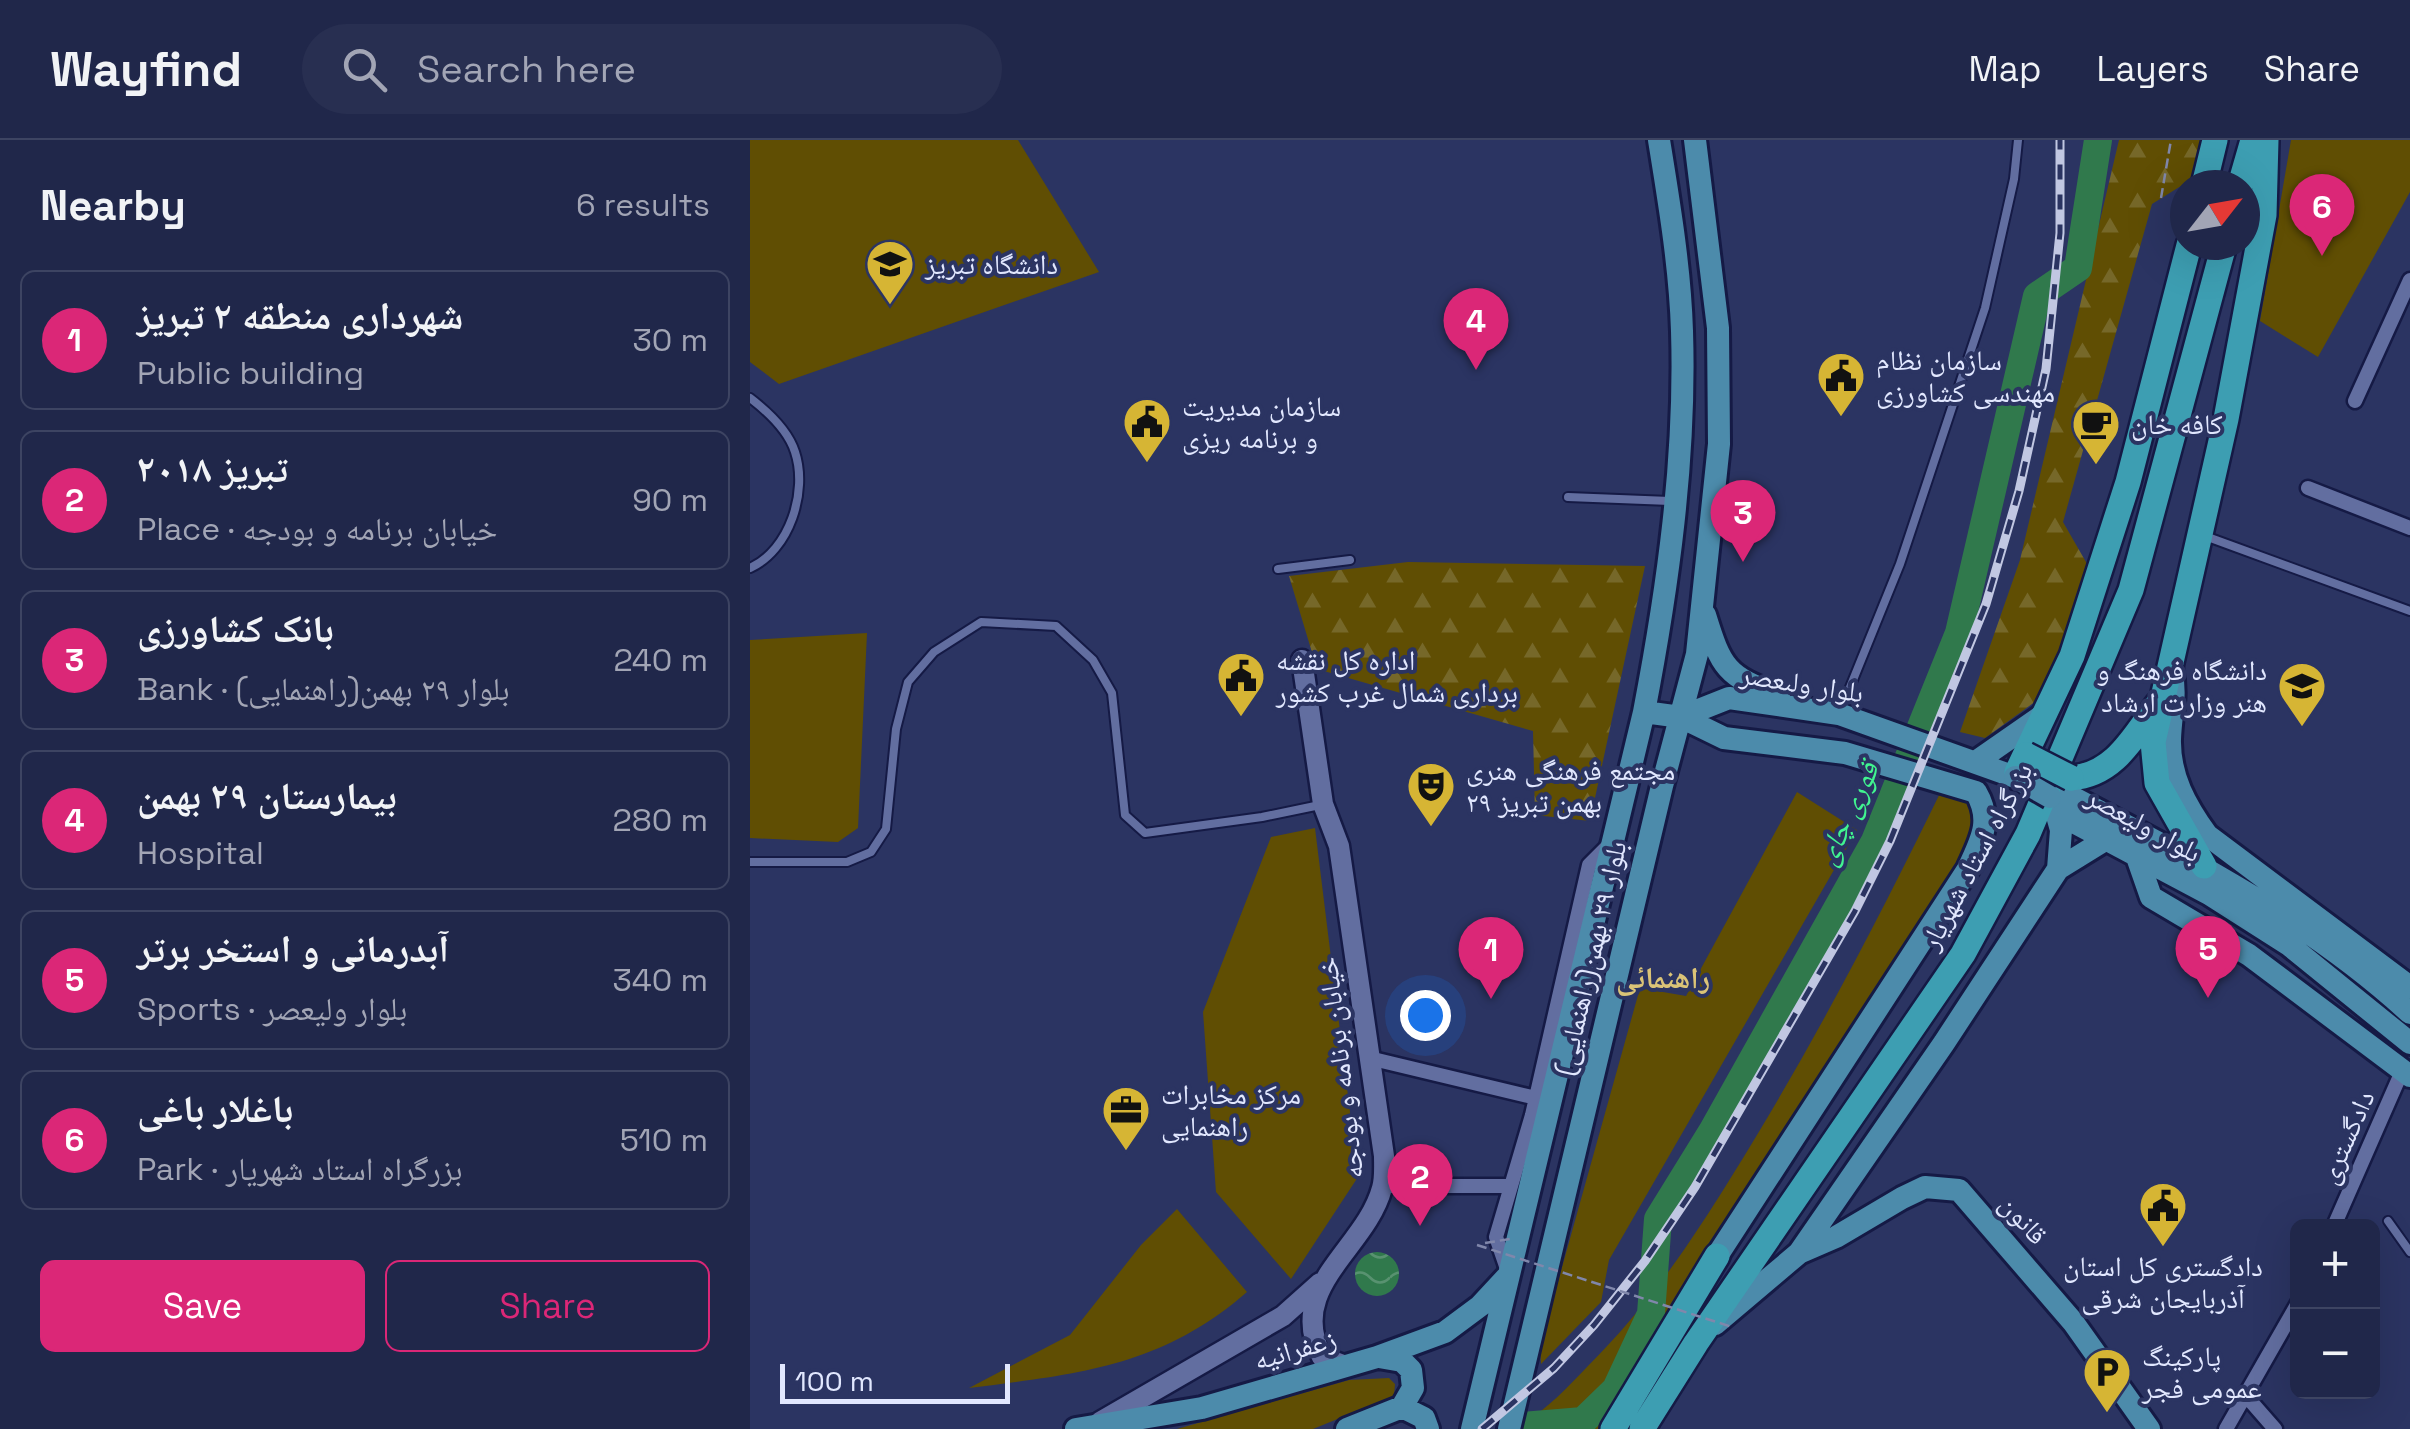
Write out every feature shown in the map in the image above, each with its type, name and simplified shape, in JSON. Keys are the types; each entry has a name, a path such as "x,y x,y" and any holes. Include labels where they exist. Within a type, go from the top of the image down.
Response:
{"highway":[{"path":"2208,170 2215,140"},
{"path":"2244,170 2253,140"},
{"path":"2204,866 2157,784 2153,742 2201,535 2264,215 2266,140"},
{"path":"2160,700 2109,765 2090,776 2071,778 2020,766 2072,656 2128,482 2185,260"},
{"name":"بزرگراه استاد شهریار","path":"1649,1422 1700,1336 1962,954 2028,834 2131,590 2220,260"},
{"path":"1613,1429 1717,1256"}],"main road":[{"name":"بلوار ٢٩ بهمن(راهنمایی)","path":"1472,1429 1644,712 1659,634 1675,501 1682,330 1659,140"},
{"name":"بلوار ٢٩ بهمن(راهنمایی)","path":"1509,1429 1696,654 1718,444 1718,328 1695,140"},
{"path":"1668,193 1703,188"},
{"path":"1702,608 1720,657 1744,683 1850,718"},
{"path":"2170,660 2176,696 2170,738 2172,764 2190,812 2207,835 2409,1003"},
{"name":"بلوار ولىعصر","path":"1680,717 1729,698 1850,718 1978,761 2020,766 2050,798"},
{"path":"1644,712 1680,717 1724,738 1845,753 1976,792 1986,809 1986,832 1968,869 1717,1256"},
{"path":"1978,761 2046,713"},
{"path":"2050,798 2062,830 2058,869"},
{"name":"بلوار ولیعصر","path":"2050,798 2074,798 2204,866 2409,1003"},
{"name":"بلوار ولیعصر","path":"2050,798 2066,818 2209,894 2289,945 2410,1043"},
{"path":"1700,1336 1799,1253 1944,1044 2058,869 2105,840"},
{"path":"2137,856 2151,898 2249,954 2407,1072"},
{"name":"قانون","path":"1799,1253 1925,1187 1959,1190 2073,1322 2149,1429"},
{"name":"زعفرانیه","path":"1083,1428 1202,1408 1377,1357 1444,1332 1480,1306 1508,1276"},
{"path":"1347,1429 1402,1407 1413,1388 1411,1370 1402,1361 1377,1357"},
{"path":"1402,1407 1424,1418 1428,1429"}],"street":[{"path":"2356,400 2406,299 2410,280"},
{"path":"2308,488 2410,528"},
{"name":"خیابان برنامه و بودجه","path":"1302,660 1323,804 1339,846 1384,1156 1383,1186 1374,1210 1326,1279 1310,1316 1312,1338 1322,1357 1346,1366"},
{"path":"1508,1276 1496,1236 1536,1098 1589,865 1612,842"},
{"path":"1370,1058 1536,1098"},
{"name":"دادگستری","path":"2337,1219 2407,1072"},
{"path":"1383,1186 1511,1186"},
{"name":"خیابان برنامه و بودجه","path":"1083,1428 1283,1316 1326,1279"},
{"path":"2226,1429 2295,1309"},
{"path":"2246,1397 2274,1429"}],"lane":[{"path":"1850,718 1985,308 2014,180 2018,140"},
{"path":"750,398 771,414 795,449 801,485 789,528 760,563 750,568"},
{"path":"1568,497 1675,501"},
{"path":"2201,535 2410,610"},
{"path":"1278,569 1350,560"},
{"path":"750,862 847,862 871,852 886,829 896,729 908,682 934,652 981,622 1056,626 1093,660 1112,692 1125,815 1145,833 1262,817 1323,804"},
{"path":"2388,1221 2410,1252"}],"path":[{"path":"2161,198 2170,140"},
{"path":"1510,1238 1477,1244 1732,1327"}],"green space":[{"path":"750,140 1018,140 1099,272 779,384 750,362"},
{"path":"2119,140 2204,140 2198,170 2170,170 2170,193 2152,204 2063,522 2090,569 2043,696 1985,738 1960,732 2020,560"},
{"path":"2291,140 2410,140 2410,192 2318,357 2260,321"},
{"path":"1408,562 1645,566 1590,821 1535,815 1533,731 1317,669 1289,576"},
{"path":"867,633 858,828 838,842 750,838 750,640"},
{"path":"1945,783 1977,808 1968,853 1608,1429 1523,1429 1524,1423 1565,1390 1628,1323 1697,1230 1816,1033"},
{"path":"1797,792 1857,830 1609,1260 1601,1302 1541,1364 1540,1346 1640,988 1686,996"},
{"path":"1315,828 1358,1177 1291,1279 1216,1192 1203,1012 1271,837"},
{"path":"1177,1209 1247,1292 1183,1337 1150,1352 1082,1371 969,1388 1070,1335 1141,1245"},
{"path":"1389,1378 1395,1384 1394,1396 1313,1429 1177,1429 1349,1380"}],"water":[{"path":"1377,1252 1392,1259 1399,1274 1392,1289 1377,1296 1362,1289 1355,1274 1362,1259"}],"waterway":[{"name":"قوری چای","path":"1520,1426 1583,1421 1616,1389 1651,1314 1658,1219 1713,1130 1875,841 1959,633 2037,296 2078,268 2098,140"}],"railway":[{"path":"1482,1429 1554,1368 1645,1261 1695,1187 1855,911 1890,841 1986,604 2019,491 2046,369 2060,233 2060,140"}],"place":[{"name":"باغلار باغی","path":"2322,256"},
{"name":"دانشگاه تبریز","path":"890,306"},
{"name":"بیمارستان ٢٩ بهمن","path":"1476,370"},
{"name":"سازمان نظام مهندسی کشاورزی","path":"1841,418"},
{"name":"سازمان مدیریت و برنامه ریزی","path":"1147,464"},
{"name":"کافه خان","path":"2096,466"},
{"name":"بانک کشاورزی","path":"1743,562"},
{"name":"اداره کل نقشه برداری شمال غرب کشور","path":"1241,718"},
{"name":"دانشگاه فرهنگ و هنر وزارت ارشاد","path":"2302,728"},
{"name":"مجتمع فرهنگی هنری ۲۹ بهمن تبریز","path":"1431,828"},
{"name":"آبدرمانی و استخر برتر","path":"2208,998"},
{"name":"شهرداری منطقه ۲ تبریز","path":"1491,999"},
{"name":"مرکز مخابرات راهنمایی","path":"1126,1152"},
{"name":"تبریز ۲۰۱۸","path":"1420,1226"},
{"name":"دادگستری کل استان آذربایجان شرقی","path":"2163,1248"},
{"name":"پارکینگ عمومی فجر","path":"2107,1414"}],"district":[{"name":"راهنمائی","path":"1663,977"}]}
